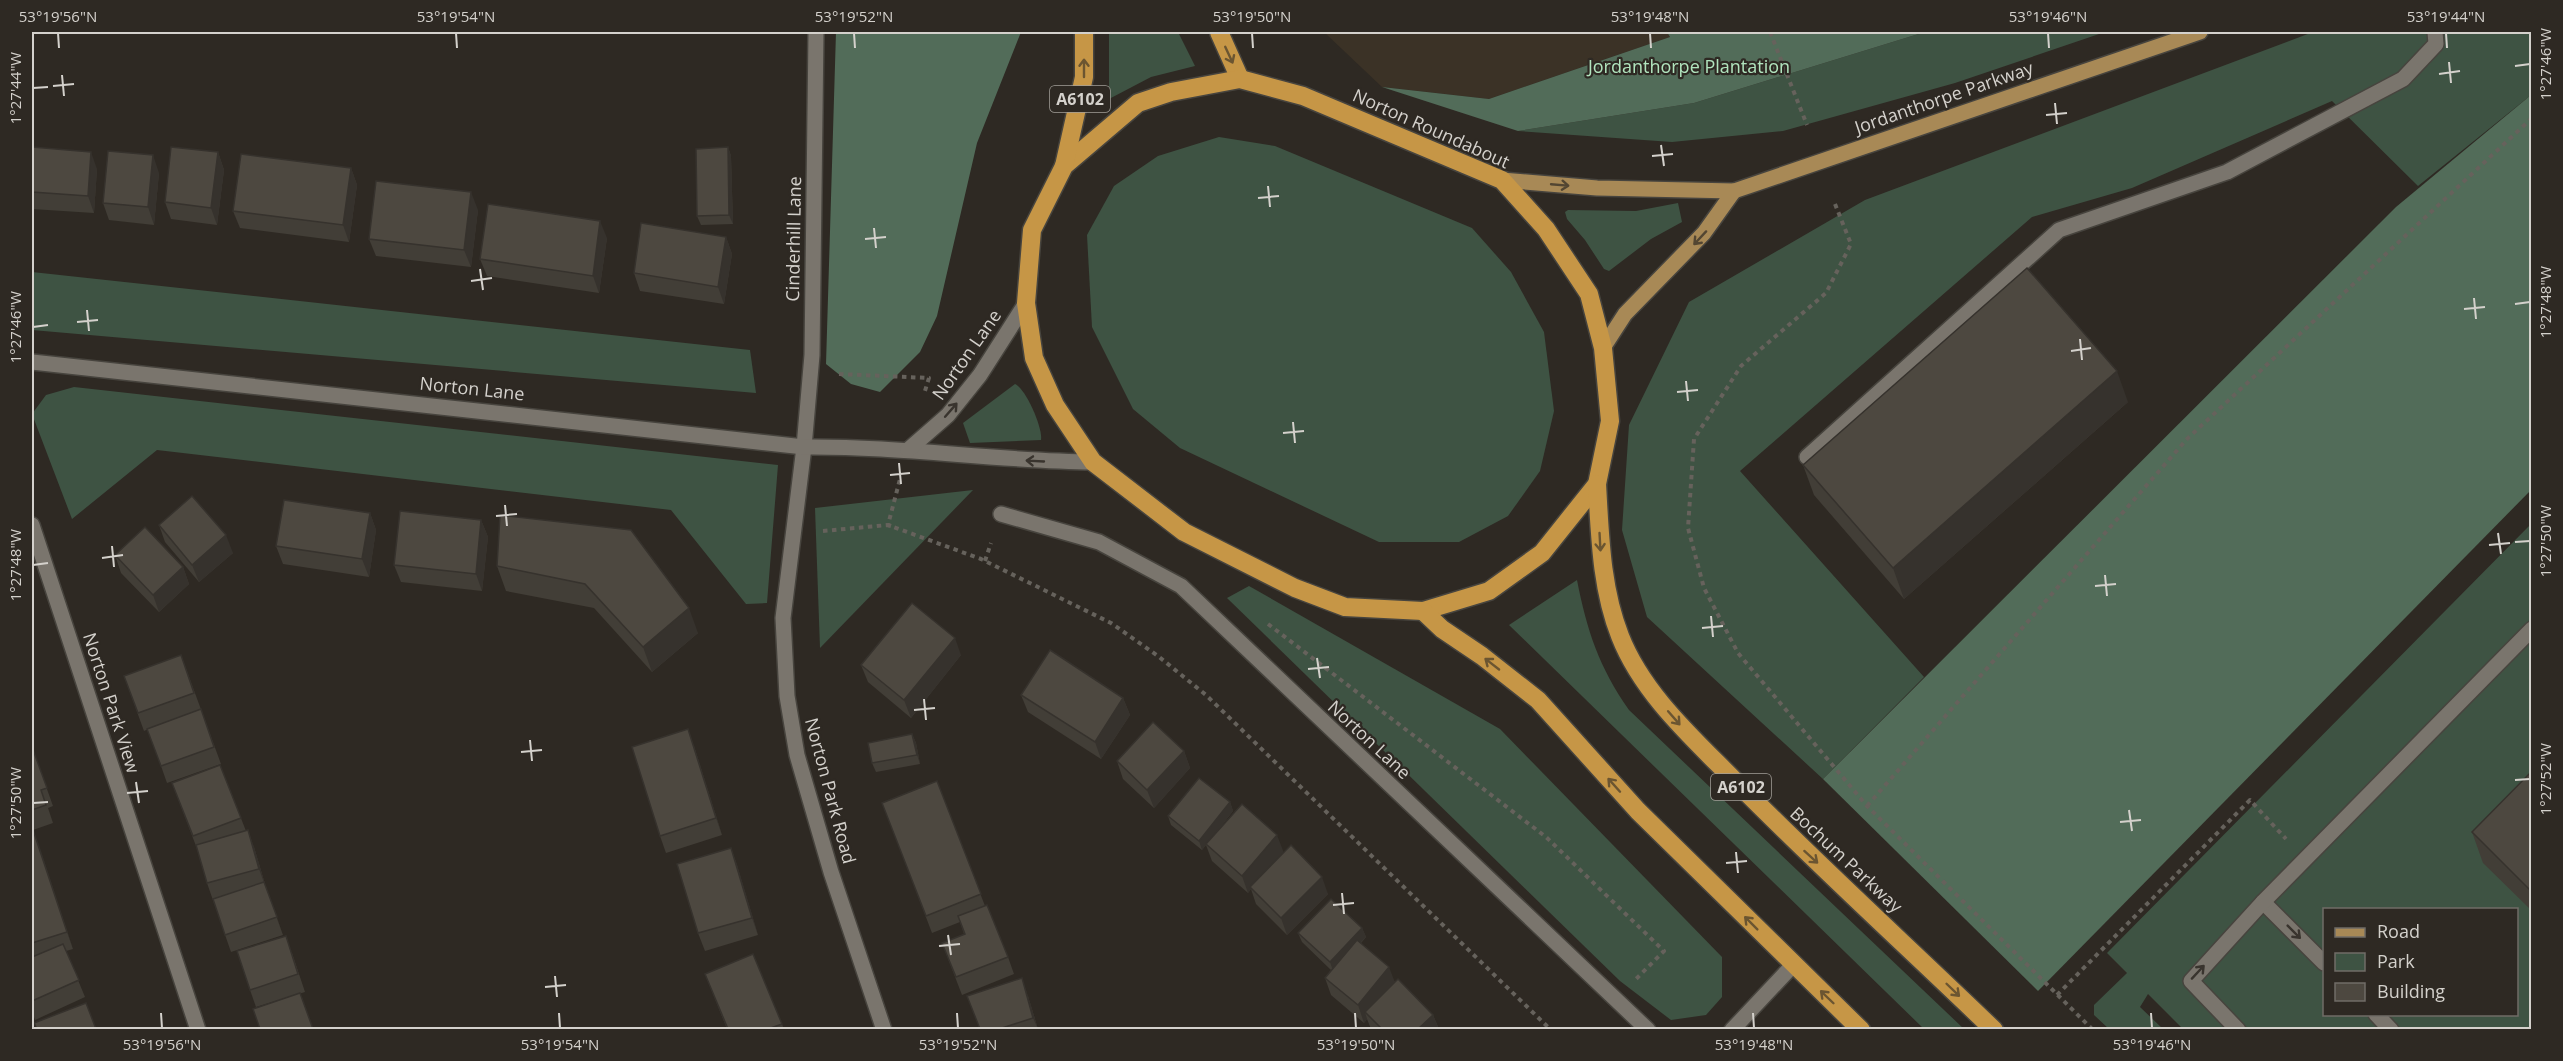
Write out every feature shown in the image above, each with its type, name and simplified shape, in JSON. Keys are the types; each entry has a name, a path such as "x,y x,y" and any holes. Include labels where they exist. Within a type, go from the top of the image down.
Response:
{"highway":[{"name":"A6102","path":"1064,166 1084,77 1084,32"},
{"path":"1219,32 1240,79"},
{"name":"Norton Roundabout","path":"1240,79 1303,96 1502,180 1546,229 1589,294 1603,348 1610,421 1597,484 1542,553 1489,591 1423,611 1345,607 1295,588 1184,532 1093,462 1055,405 1034,358 1026,303 1032,230 1064,166 1138,103 1171,92 1240,79"},
{"name":"Bochum Parkway","path":"1597,484 1601,554 1609,603 1620,636 1635,668 1675,719 1801,848 1994,1029"},
{"path":"1423,611 1442,629 1482,656 1538,700 1638,811 1861,1029"}],"main road":[{"name":"Jordanthorpe Parkway","path":"1502,180 1597,189 1734,191 2200,32"},
{"path":"1603,348 1625,314 1704,233 1734,191"}],"street":[{"name":"Cinderhill Lane","path":"804,447 812,355 816,32"},
{"path":"1807,457 2059,230 2227,172 2403,79 2436,44 2435,32"},
{"name":"Norton Lane","path":"908,450 948,415 980,375 1026,303"},
{"name":"Norton Lane","path":"32,362 804,447 908,450 1004,459 1093,462"},
{"name":"Norton Park Road","path":"804,447 783,618 787,696 797,755 828,862 884,1029"},
{"name":"Norton Lane","path":"1001,514 1099,542 1181,586 1231,636 1648,1029"},
{"name":"Norton Park View","path":"32,525 198,1029"},
{"path":"2238,1029 2191,981 2263,902 2532,629"},
{"path":"2263,902 2323,961"},
{"path":"1732,1029 1793,965"},
{"path":"2378,1016 2391,1029"}],"path":[{"path":"1770,32 1807,125"},
{"path":"1867,806 2187,439 2532,118"},
{"path":"1835,204 1851,244 1826,293 1741,366 1694,439 1688,528 1704,588 1738,653 1867,806 2093,1029"},
{"path":"816,532 888,525 981,559 1111,623 1158,656 1206,695 1551,1029"},
{"path":"1231,636 1263,620 1546,837 1664,951 1617,999"},
{"path":"2057,995 2250,800 2305,859"}],"shaded area":[{"path":"1324,32 1667,32 1670,37 1489,99 1382,87"}],"green space":[{"path":"836,32 1021,32 977,143 937,316 920,352 880,392 851,384 826,364"},
{"path":"1109,32 1178,32 1195,66 1151,77 1109,99"},
{"name":"Jordanthorpe Plantation","path":"1667,32 1925,32 1694,103 1518,131 1382,87 1489,99 1670,37"},
{"path":"1925,32 2105,32 1955,83 1783,131 1672,142 1518,131 1694,103"},
{"path":"2313,32 2531,32 2531,95 2418,186 2332,101 2132,188 2032,217 1740,471 1924,677 1823,779 1647,617 1622,530 1629,425 1689,302 1865,200"},
{"path":"2531,95 2531,490 2038,991 1823,779 2396,207"},
{"path":"1219,137 1275,146 1472,228 1511,272 1544,332 1554,411 1540,471 1508,516 1459,542 1379,542 1180,448 1133,409 1092,327 1087,235 1114,186 1158,156"},
{"path":"1678,203 1682,222 1651,239 1609,271 1604,269 1585,240 1567,219 1565,212 1568,210 1636,211"},
{"path":"32,272 750,350 756,393 32,330"},
{"path":"1015,384 1024,393 1033,409 1041,440 970,443 963,423"},
{"path":"74,387 778,465 767,603 746,604 671,510 157,450 72,519 32,414 46,395"},
{"path":"973,490 820,648 815,508"},
{"path":"2531,524 2531,1029 2183,1029 2148,994 2140,1007 2163,1029 2109,1029 2094,1015 2094,1005 2127,973 2107,953"},
{"path":"1577,580 1595,648 1629,710 1964,1029 1924,1029 1509,625"},
{"path":"1249,586 1500,729 1722,957 1722,997 1706,1015 1671,1020 1620,981 1227,598"}],"building":[{"path":"32,147 91,152 88,196 32,192"},
{"path":"171,147 218,152 211,208 165,202"},
{"path":"728,147 729,215 697,216 696,149"},
{"path":"108,151 153,155 148,207 103,203"},
{"path":"241,154 351,168 343,225 233,211"},
{"path":"376,181 471,192 464,250 369,239"},
{"path":"488,204 600,221 593,276 480,259"},
{"path":"641,223 726,237 718,287 634,273"},
{"path":"2027,268 2117,371 1893,568 1803,465"},
{"path":"192,496 226,535 192,565 159,525"},
{"path":"284,500 370,513 362,559 276,546"},
{"path":"400,511 481,520 476,574 394,565"},
{"path":"500,515 631,530 689,608 643,647 585,584 497,566"},
{"path":"145,527 183,567 153,595 115,555"},
{"path":"912,603 955,638 904,700 861,665"},
{"path":"1050,650 1123,698 1095,742 1021,695"},
{"path":"181,655 194,693 138,713 124,676"},
{"path":"201,709 214,747 161,766 147,729"},
{"path":"1153,722 1184,751 1147,790 1117,761"},
{"path":"688,729 716,818 660,836 632,747"},
{"path":"912,734 917,755 872,763 868,743"},
{"path":"32,747 47,788 41,790 46,805 32,810"},
{"path":"220,765 241,818 193,836 172,783"},
{"path":"2532,771 2532,892 2472,832"},
{"path":"1199,778 1230,802 1199,841 1168,816"},
{"path":"937,781 981,894 926,916 882,803"},
{"path":"1242,804 1277,835 1242,876 1206,844"},
{"path":"32,827 67,932 32,943"},
{"path":"248,830 259,869 207,883 196,845"},
{"path":"1291,845 1322,877 1281,918 1250,887"},
{"path":"731,848 752,918 698,933 677,864"},
{"path":"264,882 277,917 225,935 213,899"},
{"path":"1331,899 1362,928 1330,962 1298,933"},
{"path":"987,905 1008,957 956,977 942,943 965,934 958,916"},
{"path":"286,936 298,974 250,990 237,951"},
{"path":"1357,940 1389,967 1358,1005 1325,978"},
{"path":"63,944 79,980 32,1001 32,957"},
{"path":"753,954 782,1024 768,1029 728,1029 705,974"},
{"path":"1022,978 1033,1018 999,1029 980,1029 967,996"},
{"path":"1398,979 1433,1015 1418,1029 1382,1029 1365,1012"},
{"path":"300,993 313,1029 260,1029 253,1009"},
{"path":"86,1003 96,1029 37,1029 34,1023"}]}
